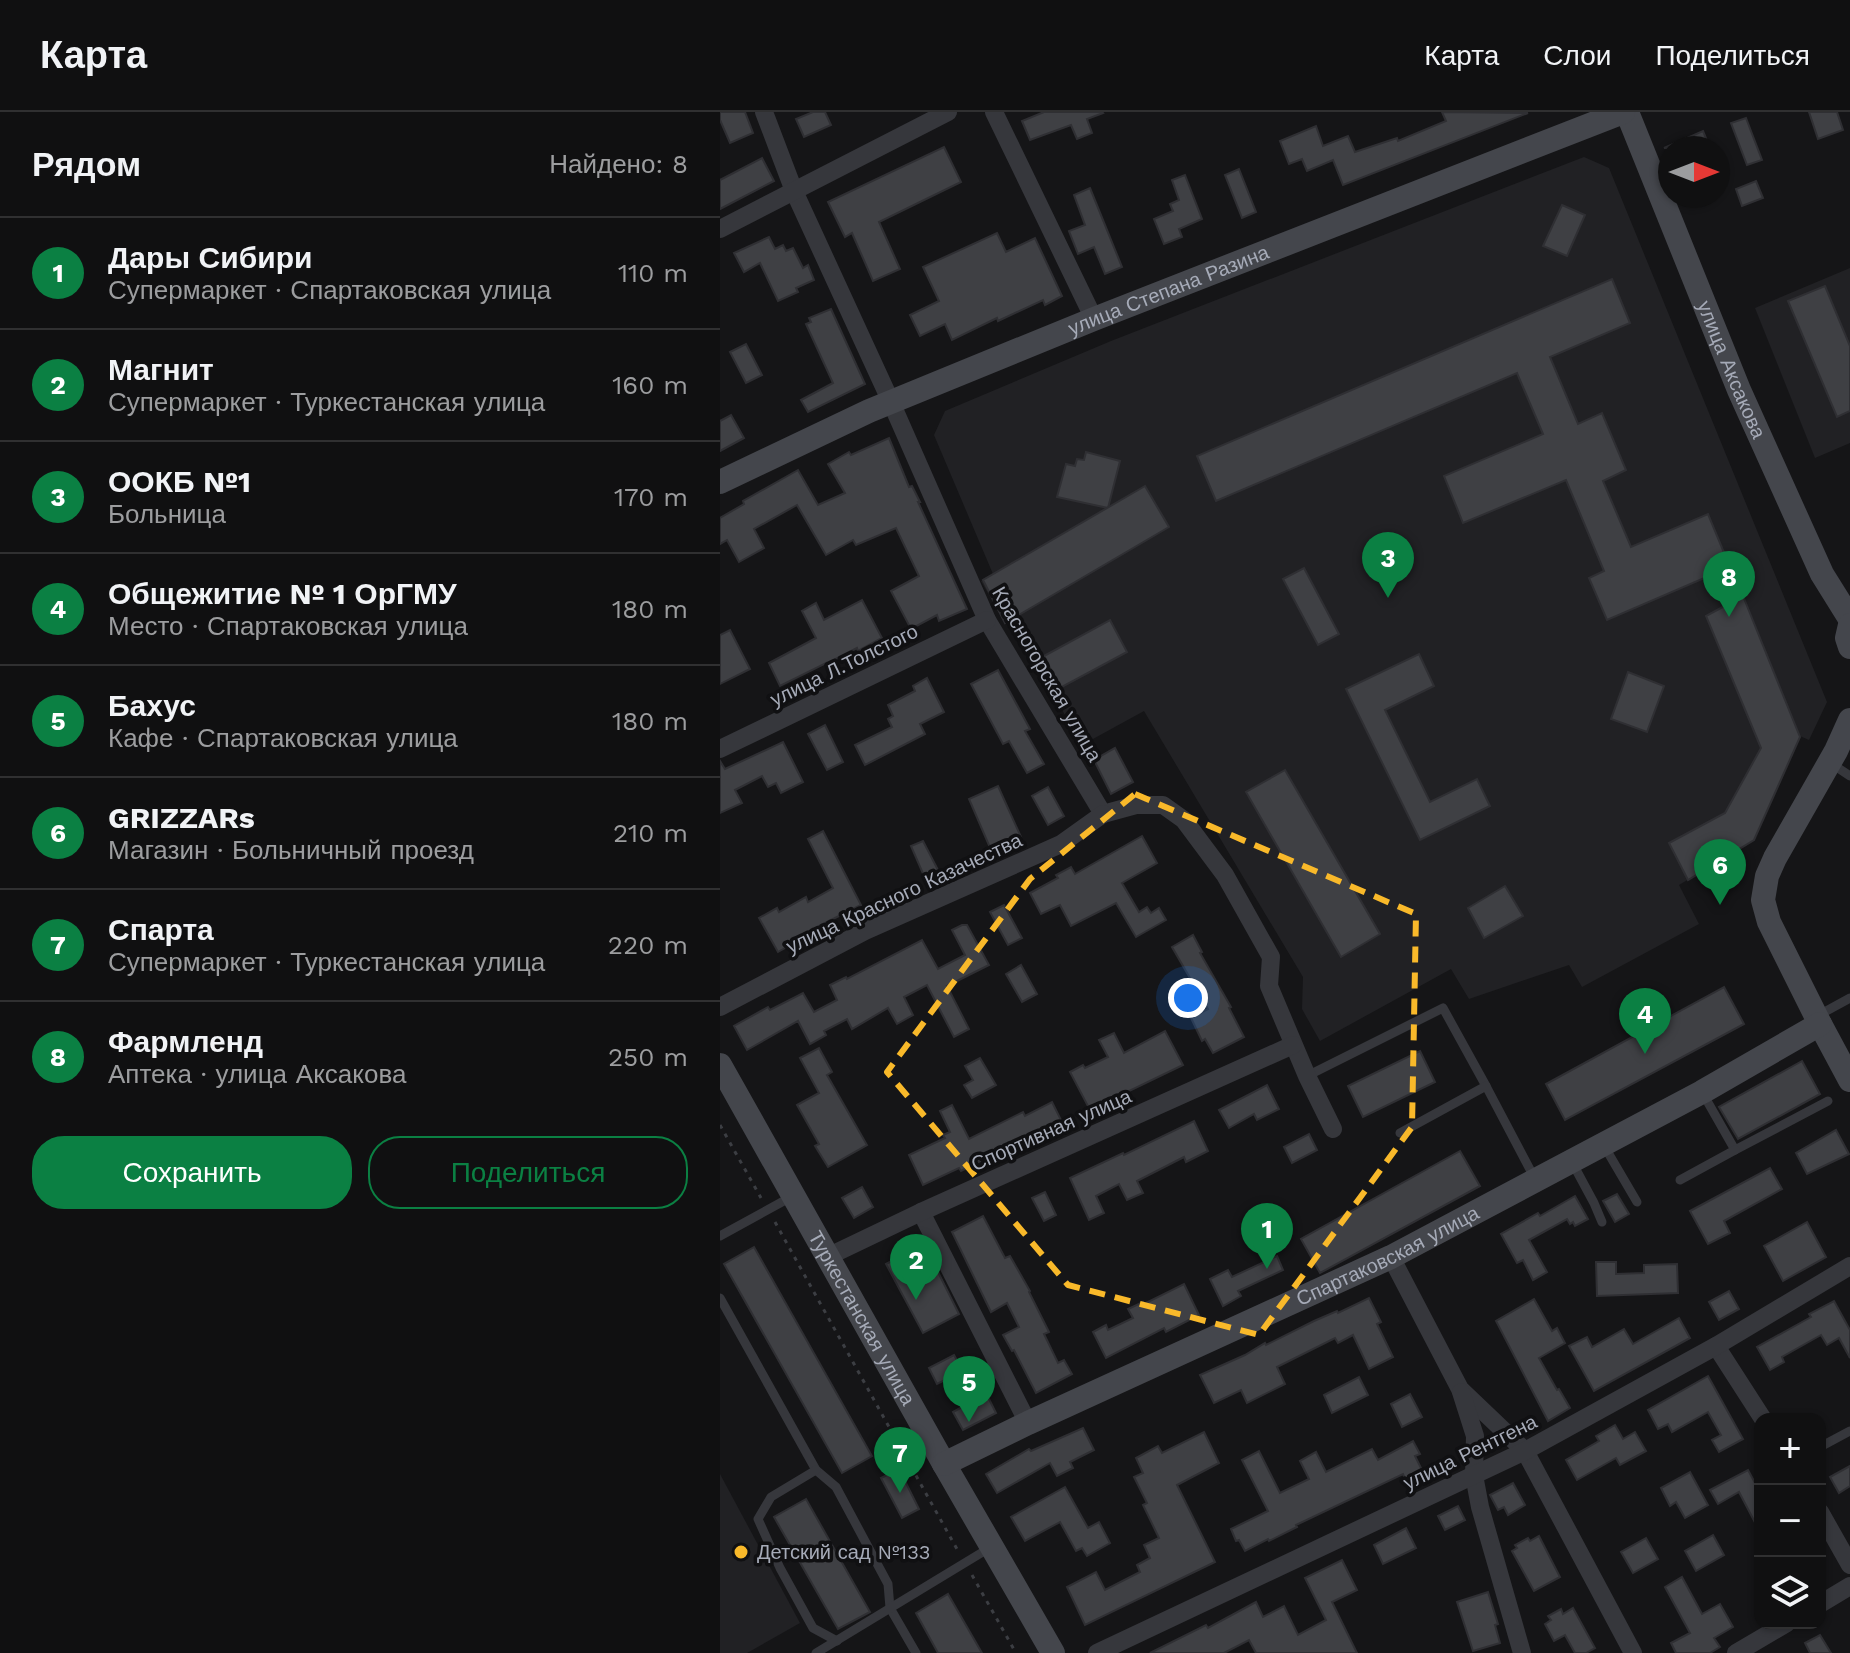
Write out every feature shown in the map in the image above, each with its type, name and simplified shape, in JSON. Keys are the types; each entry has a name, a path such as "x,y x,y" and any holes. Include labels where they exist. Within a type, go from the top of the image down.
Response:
{"street":[{"name":"Красногорская улица","path":"764,112 794,191 987,620 1103,814"},
{"path":"720,229 948,112"},
{"path":"994,112 1094,319"},
{"name":"улица Степана Разина","path":"720,482 891,402 1094,319 1625,112"},
{"name":"улица Аксакова","path":"1625,112 1739,390 1822,574 1850,622 1847,638 1850,656"},
{"name":"улица Л.Толстого","path":"720,749 987,620"},
{"path":"1850,720 1830,762 1775,858 1767,876 1763,900 1769,922 1850,1080"},
{"path":"1103,814 1136,805 1163,805 1184,820 1225,875 1271,957 1269,986 1333,1129"},
{"name":"улица Красного Казачества","path":"720,1007 865,931 1061,844 1103,814"},
{"name":"Спартаковская улица","path":"944,1464 1391,1257 1702,1092 1818,1020"},
{"name":"Спортивная улица","path":"827,1257 1293,1045"},
{"name":"Туркестанская улица","path":"720,1065 1053,1653"},
{"path":"921,1212 1028,1423"},
{"path":"1391,1257 1460,1389 1475,1436 1474,1475 1480,1507 1522,1653"},
{"name":"улица Рентгена","path":"1097,1653 1525,1451 1716,1346 1850,1266"},
{"path":"1716,1346 1759,1413"},
{"path":"1460,1389 1525,1451 1633,1653"},
{"path":"1826,1523 1850,1565"},
{"path":"1826,1600 1850,1586"},
{"path":"1736,1653 1777,1629"}],"lane":[{"path":"1830,762 1850,776"},
{"path":"1818,1020 1850,998"},
{"path":"1307,1076 1443,1008 1536,1180"},
{"path":"1400,1133 1486,1086"},
{"path":"1702,1092 1735,1150"},
{"path":"1680,1180 1828,1101"},
{"path":"1603,1144 1637,1202"},
{"path":"1571,1161 1602,1222"},
{"path":"720,1236 793,1196"},
{"path":"720,1298 816,1470 836,1487 888,1584 890,1608 916,1653"},
{"path":"1826,1444 1850,1431"},
{"path":"816,1470 771,1497 758,1519 780,1568 813,1628 837,1641"},
{"path":"816,1653 991,1547"}],"path":[{"path":"720,1125 1016,1653"}],"highlighted area":[{"path":"1135,794 1416,914 1412,1127 1259,1335 1068,1285 887,1072 1030,879"}],"shaded area":[{"path":"1584,157 1609,168 1827,702 1809,740 1800,736 1754,840 1679,885 1699,924 1582,987 1569,965 1469,999 1451,969 1320,1041 1302,1009 1303,977 1144,711 1082,745 1022,639 1018,616 1005,623 981,581 993,574 934,435 945,411 1111,341"},
{"path":"1850,268 1850,443 1815,458 1755,308"},
{"name":"Детский сад №133","path":"720,1474 800,1623 747,1653 720,1653"}],"building":[{"path":"720,112 745,112 753,133 730,143 720,120"},
{"path":"813,112 825,112 831,125 804,137 796,119"},
{"path":"1044,112 1103,113 1087,119 1092,133 1077,139 1071,125 1030,140 1022,121"},
{"path":"1442,112 1528,113 1343,185 1333,160 1307,171 1302,159 1289,164 1280,141 1316,126 1323,146 1348,136 1355,152 1397,138 1398,141 1446,121"},
{"path":"1809,112 1837,112 1843,130 1818,139"},
{"path":"1746,118 1762,160 1747,165 1731,123"},
{"path":"944,147 961,182 879,222 900,269 873,281 852,233 845,237 828,202"},
{"path":"762,158 774,181 720,209 720,180"},
{"path":"1239,169 1256,212 1242,218 1225,175"},
{"path":"1185,175 1202,219 1179,229 1182,237 1164,244 1154,219 1173,211 1170,204 1179,200 1172,180"},
{"path":"1756,181 1763,198 1742,206 1736,189"},
{"path":"1090,188 1122,267 1105,274 1094,247 1078,254 1069,231 1085,225 1074,195"},
{"path":"1562,205 1585,215 1567,256 1543,246"},
{"path":"997,233 1006,252 1035,238 1062,296 1045,305 1043,300 998,321 997,318 952,340 945,324 920,336 910,315 939,301 923,267"},
{"path":"769,237 775,249 783,245 786,251 793,248 803,268 808,265 814,280 778,301 760,263 744,272 734,253"},
{"path":"1612,279 1630,323 1550,357 1578,424 1602,413 1626,470 1603,481 1631,547 1708,514 1730,567 1607,620 1589,578 1604,571 1566,480 1463,523 1444,476 1543,434 1517,373 1216,501 1197,456"},
{"path":"1825,286 1850,346 1850,411 1837,417 1788,301"},
{"path":"831,309 865,384 808,412 801,400 833,383 806,324 811,322 809,318"},
{"path":"746,344 762,375 746,383 730,352"},
{"path":"731,415 744,438 720,451 720,421"},
{"path":"889,438 967,609 939,621 937,615 911,629 891,591 919,576 896,528 856,545 853,540 826,555 797,505 754,529 764,548 739,562 727,540 720,544 720,518 744,504 743,501 798,470 818,505 845,493 828,464 849,452 851,455"},
{"path":"1086,452 1120,461 1108,508 1057,497 1066,464 1075,466 1077,459 1084,460"},
{"path":"1145,486 1169,527 1005,623 983,580"},
{"path":"1304,568 1339,634 1318,645 1283,579"},
{"path":"1743,596 1800,737 1754,840 1688,880 1669,843 1725,813 1761,748 1706,616"},
{"path":"862,600 882,638 780,686 769,663 816,638 802,611 816,603 824,620"},
{"path":"1110,620 1127,652 1060,688 1044,656"},
{"path":"730,630 750,669 720,684 720,635"},
{"path":"1419,654 1434,686 1385,710 1430,802 1477,779 1490,806 1420,840 1346,689"},
{"path":"998,670 1030,729 1025,731 1044,764 1027,773 1009,741 1003,744 971,684"},
{"path":"1628,672 1664,686 1647,732 1611,719"},
{"path":"927,678 944,712 920,724 925,734 865,765 855,745 892,727 888,719 893,716 888,705 915,691 913,686"},
{"path":"825,725 843,762 827,770 808,734"},
{"path":"783,742 803,782 781,793 776,783 768,787 762,776 735,790 742,803 720,813 720,761 725,769"},
{"path":"1115,748 1133,782 1111,794 1094,760"},
{"path":"1285,770 1380,934 1341,957 1246,792"},
{"path":"998,786 1021,837 991,850 969,799"},
{"path":"1048,787 1064,816 1048,825 1032,796"},
{"path":"823,831 861,905 778,952 759,918 777,908 779,912 806,897 808,902 833,888 808,839"},
{"path":"1142,836 1157,863 1122,883 1139,912 1147,907 1151,913 1159,908 1166,920 1136,937 1116,903 1071,926 1060,905 1041,914 1030,893 1071,867 1075,874"},
{"path":"923,841 938,870 924,876 911,846"},
{"path":"1505,886 1523,916 1484,938 1468,908"},
{"path":"1004,905 1022,938 1008,945 990,912"},
{"path":"967,925 989,965 947,986 969,1029 954,1037 927,985 904,997 913,1015 897,1024 888,1008 852,1029 847,1019 824,1031 826,1035 810,1044 798,1021 747,1050 734,1026 768,1007 770,1010 803,993 814,1012 837,1000 830,985 922,940 938,969 965,955 952,930"},
{"path":"1193,935 1244,1037 1213,1053 1205,1039 1202,1041 1191,1018 1208,1009 1172,947"},
{"path":"1021,965 1037,994 1022,1002 1006,974"},
{"path":"1724,987 1744,1024 1565,1120 1546,1084"},
{"path":"1165,1031 1183,1065 1090,1110 1070,1072 1108,1057 1099,1040 1114,1033 1124,1053"},
{"path":"819,1048 832,1072 827,1075 867,1145 828,1167 797,1105 819,1093 800,1058"},
{"path":"1420,1051 1435,1082 1363,1117 1348,1086"},
{"path":"980,1058 996,1085 972,1098 964,1085 973,1080 965,1066"},
{"path":"1802,1061 1820,1094 1738,1139 1719,1107"},
{"path":"1267,1085 1279,1109 1257,1120 1254,1114 1229,1128 1219,1110"},
{"path":"1052,1102 1061,1120 1023,1142 923,1185 909,1155 945,1138 943,1135 950,1132 940,1111 952,1105 969,1139 1023,1112 1025,1116"},
{"path":"1194,1121 1208,1151 1186,1162 1184,1157 1137,1181 1143,1193 1127,1200 1119,1184 1096,1196 1104,1213 1089,1220 1070,1178"},
{"path":"1836,1130 1849,1154 1807,1174 1796,1153"},
{"path":"1309,1134 1317,1150 1292,1163 1284,1147"},
{"path":"1460,1151 1480,1186 1320,1273 1301,1239"},
{"path":"1770,1168 1782,1189 1724,1221 1730,1233 1708,1244 1690,1211"},
{"path":"862,1187 873,1207 854,1218 842,1198"},
{"path":"1045,1192 1056,1215 1044,1221 1032,1198"},
{"path":"1617,1194 1629,1214 1615,1222 1603,1201"},
{"path":"1575,1196 1588,1219 1575,1226 1567,1219 1529,1240 1547,1272 1533,1280 1523,1260 1517,1263 1501,1234"},
{"path":"983,1216 1005,1258 1010,1256 1030,1291 1049,1332 1044,1334 1058,1363 1064,1360 1072,1374 1036,1393 1003,1335 1019,1327 1007,1303 991,1312 952,1232"},
{"path":"1807,1222 1826,1257 1783,1281 1764,1246"},
{"path":"924,1244 959,1314 923,1333 886,1264"},
{"path":"754,1247 872,1456 842,1473 724,1264"},
{"path":"1277,1256 1283,1270 1238,1291 1241,1296 1223,1306 1210,1279 1228,1270 1232,1277"},
{"path":"1596,1262 1616,1262 1616,1274 1644,1273 1644,1265 1677,1264 1678,1293 1597,1296"},
{"path":"1184,1284 1199,1315 1166,1332 1164,1328 1106,1358 1093,1332 1106,1325 1108,1330 1133,1318 1128,1309"},
{"path":"1729,1291 1739,1309 1719,1320 1709,1302"},
{"path":"1369,1298 1393,1357 1369,1369 1353,1335 1338,1343 1335,1338 1277,1367 1285,1384 1247,1403 1241,1390 1214,1403 1200,1375"},
{"path":"1534,1299 1552,1331 1557,1328 1565,1343 1539,1358 1570,1408 1548,1421 1496,1321"},
{"path":"1834,1301 1850,1330 1850,1358 1839,1338 1827,1345 1821,1335 1782,1357 1784,1362 1770,1370 1757,1347"},
{"path":"1679,1318 1690,1338 1594,1391 1569,1346 1587,1337 1592,1347 1624,1329 1633,1344"},
{"path":"954,1355 963,1371 937,1384 929,1368"},
{"path":"1708,1376 1743,1439 1719,1452 1712,1440 1721,1435 1708,1412 1672,1432 1668,1424 1658,1429 1648,1410"},
{"path":"1359,1377 1368,1395 1332,1413 1324,1395"},
{"path":"1410,1394 1422,1417 1402,1427 1391,1404"},
{"path":"988,1397 996,1413 963,1430 953,1412"},
{"path":"1615,1425 1623,1439 1635,1432 1646,1451 1620,1465 1616,1458 1577,1480 1566,1460 1599,1441 1596,1436"},
{"path":"1083,1428 1094,1450 1070,1462 1073,1468 1057,1476 1050,1463 997,1493 986,1474 1029,1449 1031,1451"},
{"path":"1204,1432 1219,1463 1177,1485 1215,1562 1085,1625 1067,1587 1096,1572 1105,1590 1140,1572 1137,1565 1150,1558 1144,1545 1159,1538 1134,1477 1143,1473 1136,1458 1158,1446 1162,1453"},
{"path":"1413,1441 1420,1454 1415,1456 1423,1472 1406,1481 1403,1474 1245,1551 1239,1540 1236,1541 1231,1529 1268,1511 1242,1460 1259,1451 1280,1493 1309,1479 1300,1461 1316,1452 1326,1472 1372,1449 1378,1460"},
{"path":"1850,1466 1850,1486 1839,1493 1830,1477"},
{"path":"899,1469 919,1509 902,1518 881,1478"},
{"path":"1748,1470 1754,1481 1754,1521 1739,1492 1718,1504 1710,1490"},
{"path":"1690,1472 1708,1505 1685,1518 1676,1502 1670,1506 1661,1488"},
{"path":"1513,1483 1525,1505 1508,1515 1504,1507 1498,1510 1490,1495"},
{"path":"1065,1487 1088,1528 1099,1522 1110,1543 1087,1556 1082,1548 1076,1551 1060,1522 1025,1541 1011,1517"},
{"path":"806,1499 870,1612 838,1629 774,1517"},
{"path":"1458,1506 1465,1520 1445,1530 1438,1516"},
{"path":"1406,1528 1416,1548 1383,1564 1374,1545"},
{"path":"1713,1535 1724,1555 1696,1571 1685,1551"},
{"path":"1539,1536 1560,1577 1534,1591 1512,1551 1517,1548 1515,1545"},
{"path":"1646,1538 1658,1559 1633,1573 1621,1552"},
{"path":"1342,1560 1357,1590 1332,1602 1357,1653 1256,1653 1249,1640 1224,1653 1150,1653 1206,1625 1208,1628 1256,1602 1263,1617 1284,1606 1298,1635 1326,1620 1305,1578"},
{"path":"1682,1577 1702,1614 1720,1604 1733,1627 1714,1638 1720,1647 1710,1653 1676,1653 1671,1643 1690,1633 1665,1587"},
{"path":"1488,1592 1498,1624 1495,1625 1500,1643 1473,1651 1457,1602"},
{"path":"948,1594 982,1653 938,1653 916,1613"},
{"path":"1573,1608 1595,1648 1586,1653 1575,1653 1565,1635 1554,1641 1545,1624 1551,1620 1548,1616 1561,1609 1563,1614"},
{"path":"1820,1635 1831,1653 1810,1653 1805,1643"}],"place":[{"name":"ООКБ №1","path":"1388,598"},
{"name":"Фармленд","path":"1729,617"},
{"name":"GRIZZARs","path":"1720,905"},
{"name":"Общежитие № 1 ОрГМУ","path":"1645,1054"},
{"name":"Дары Сибири","path":"1267,1269"},
{"name":"Магнит","path":"916,1300"},
{"name":"Бахус","path":"969,1422"},
{"name":"Спарта","path":"900,1493"},
{"name":"Детский сад №133","path":"741,1552"}]}
